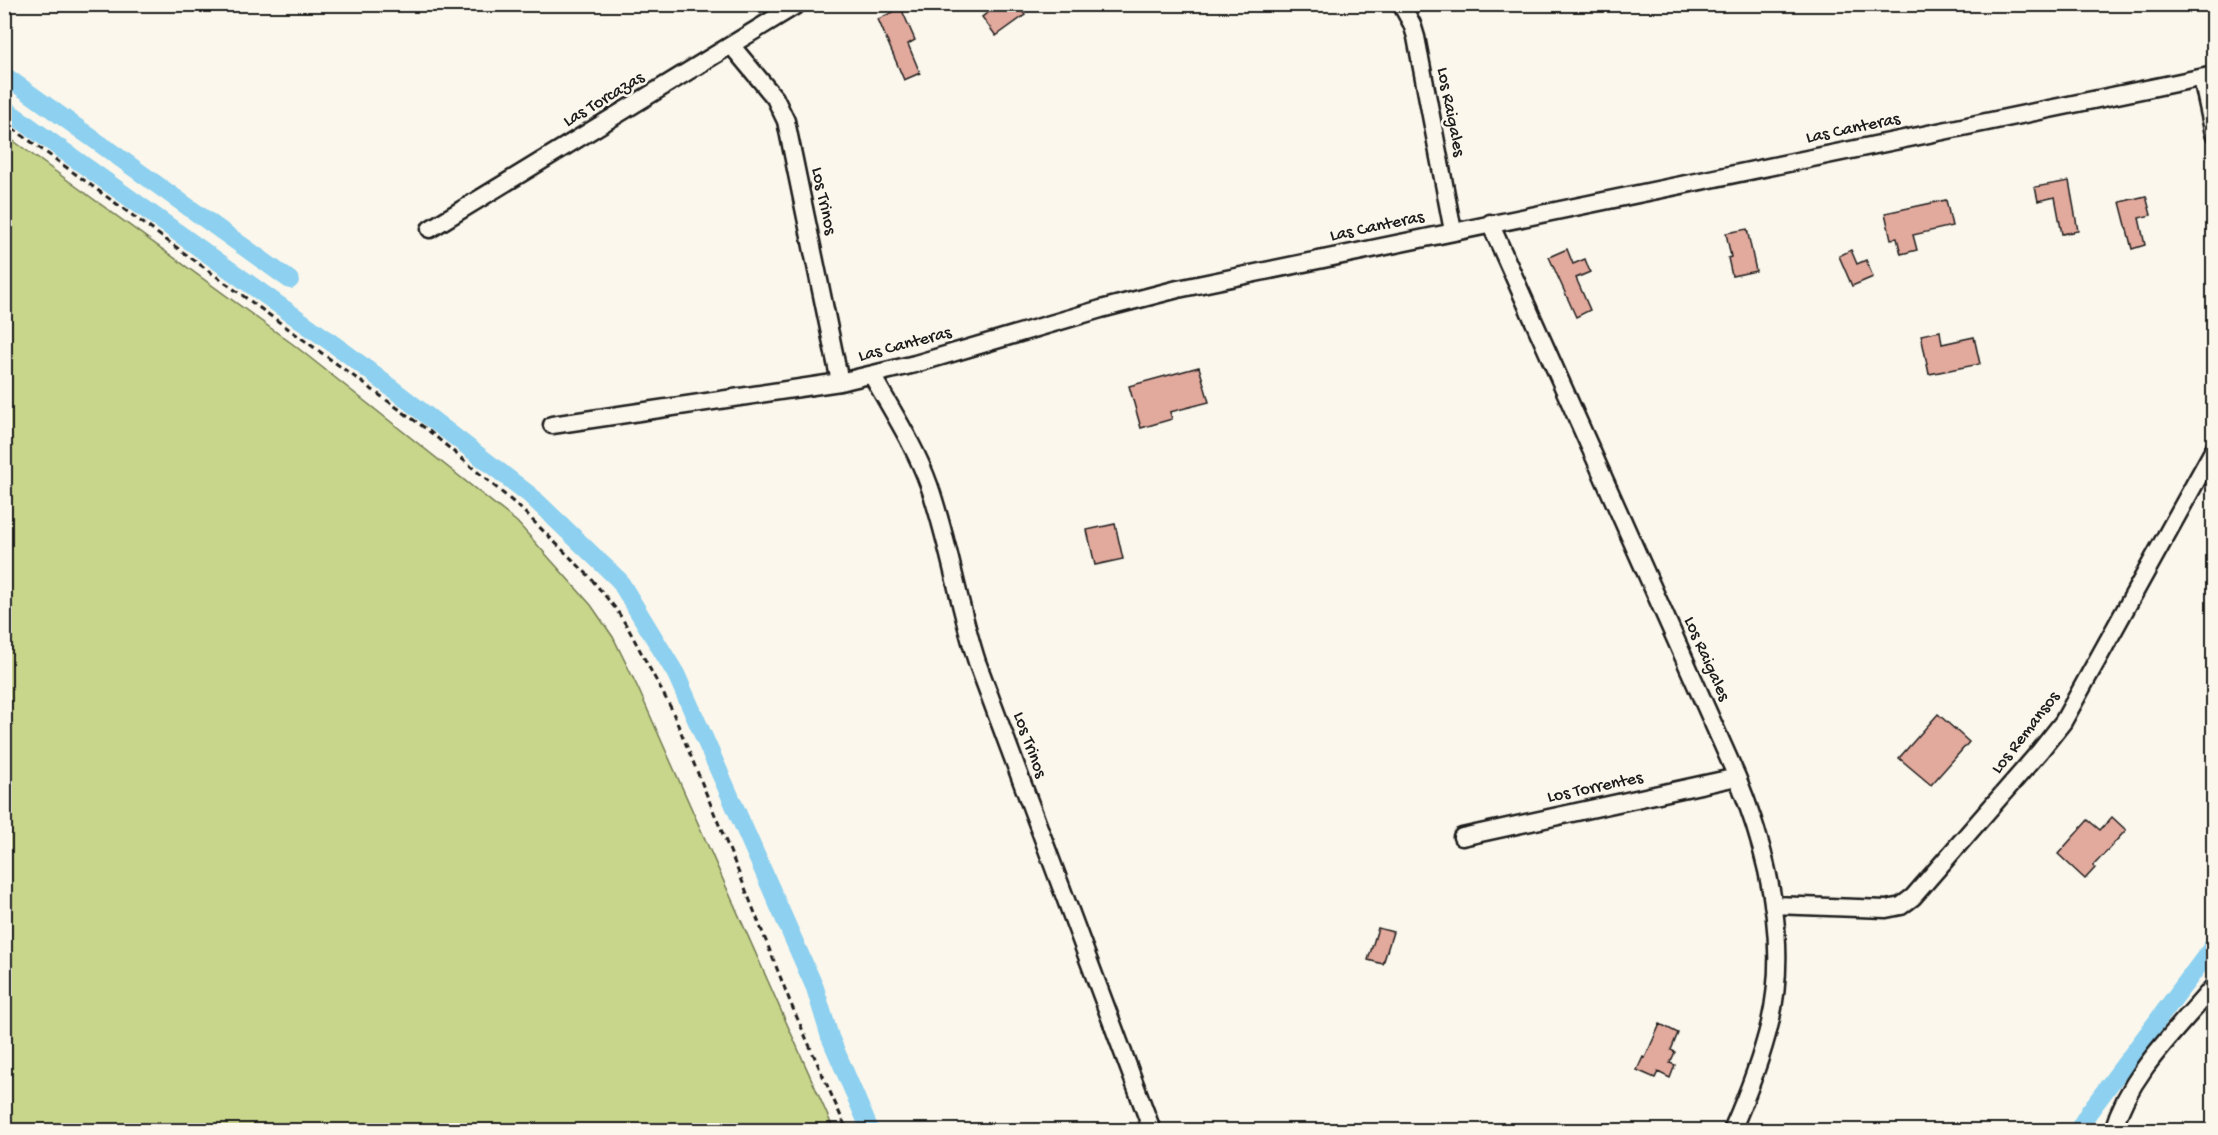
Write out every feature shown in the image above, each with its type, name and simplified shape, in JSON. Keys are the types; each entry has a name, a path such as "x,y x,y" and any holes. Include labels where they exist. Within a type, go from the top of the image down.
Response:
{"street":[{"name":"Las Torcazas","path":"430,229 798,4"},
{"name":"Los Raigales","path":"1401,4 1416,37 1453,231"},
{"name":"Los Trinos","path":"731,45 775,98 786,121 840,382"},
{"name":"Las Canteras","path":"552,425 840,382 915,364 1151,296 1490,223 2208,77"},
{"path":"2208,77 2214,134"},
{"name":"Los Raigales","path":"1490,223 1737,777 1758,834 1773,905 1776,975 1770,1022 1753,1079 1732,1131"},
{"name":"Los Trinos","path":"872,375 916,455 929,486 974,654 1152,1131"},
{"name":"Los Remansos","path":"1773,905 1886,909 1901,906 1913,897 2063,722 2214,449"},
{"name":"Los Torrentes","path":"1462,837 1737,777"},
{"path":"2113,1131 2123,1101 2138,1076 2214,986"}],"path":[{"path":"4,122 429,431 542,528 602,592 616,609 640,648 671,708 744,883 791,1004 847,1131"}],"green space":[{"path":"4,134 294,345 517,522 591,605 613,637 638,688 834,1130 5,1130"}],"building":[{"path":"999,4 1017,4 1025,15 996,36 982,17"},
{"path":"901,8 915,40 908,44 920,73 904,80 878,19"},
{"path":"2069,181 2078,231 2062,234 2055,197 2038,201 2035,187"},
{"path":"2146,196 2151,215 2139,218 2145,245 2132,249 2120,202"},
{"path":"1946,200 1952,226 1913,235 1917,250 1901,254 1897,238 1891,239 1885,213"},
{"path":"1747,229 1756,271 1732,276 1726,233"},
{"path":"1567,249 1573,264 1585,259 1590,272 1576,278 1590,310 1576,317 1549,257"},
{"path":"1851,250 1857,264 1866,260 1873,277 1852,286 1839,256"},
{"path":"1940,331 1942,344 1974,337 1980,364 1929,374 1921,335"},
{"path":"1199,367 1209,402 1170,412 1172,419 1141,428 1129,386"},
{"path":"1115,524 1123,559 1095,565 1087,530"},
{"path":"1938,714 1969,742 1931,785 1899,758"},
{"path":"2112,817 2126,830 2093,866 2095,868 2085,879 2058,854 2088,820 2100,830"},
{"path":"1378,928 1393,932 1383,964 1368,960"},
{"path":"1660,1024 1678,1033 1671,1050 1675,1052 1670,1063 1675,1065 1670,1078 1658,1072 1655,1078 1637,1070"}],"waterway":[{"path":"4,75 290,280"},
{"path":"4,108 350,356 530,495 619,580 676,674 815,988 830,1037 870,1130"},
{"path":"2078,1130 2214,945"}]}
